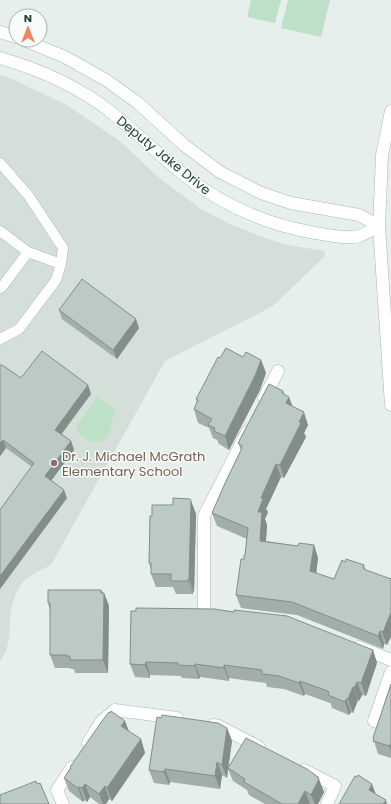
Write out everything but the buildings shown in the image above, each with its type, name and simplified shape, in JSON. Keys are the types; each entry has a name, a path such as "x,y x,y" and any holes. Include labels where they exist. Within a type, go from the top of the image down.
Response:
{"street":[{"name":"Deputy Jake Drive","path":"43,48 65,57 106,80 138,104 184,144 220,172 261,193 291,203 359,215 379,226"},
{"name":"Deputy Jake Drive","path":"0,58 48,75 81,92 110,112 185,176 219,200 252,216 286,227 337,237 359,236 379,226"},
{"path":"391,111 382,155 379,226 391,404"},
{"path":"261,405 278,371"},
{"path":"204,611 204,516 254,419"},
{"path":"189,612 204,611 218,613"},
{"path":"349,643 391,660"},
{"path":"374,721 391,672"},
{"path":"63,804 57,790 101,722 115,710 220,726 268,751"},
{"path":"295,765 335,786 327,804"}],"lane":[{"path":"0,163 28,195 63,248 61,264 56,280 19,330 0,339"},
{"path":"0,231 28,252 61,264"},
{"path":"0,288 28,252"}],"shaded area":[{"name":"Dr. J. Michael McGrath Elementary School","path":"0,75 12,79 67,105 121,142 158,177 201,209 228,223 260,236 287,245 325,251 325,256 273,306 165,361 51,565 23,581 11,608 9,639 6,651 0,662"}],"green space":[{"path":"251,0 281,0 275,23 247,17"},
{"path":"288,0 330,0 321,37 281,28"},
{"path":"98,396 117,411 113,417 106,438 100,442 93,442 89,441 78,433 76,427"}],"place":[{"name":"Dr. J. Michael McGrath Elementary School","path":"54,463"}]}
